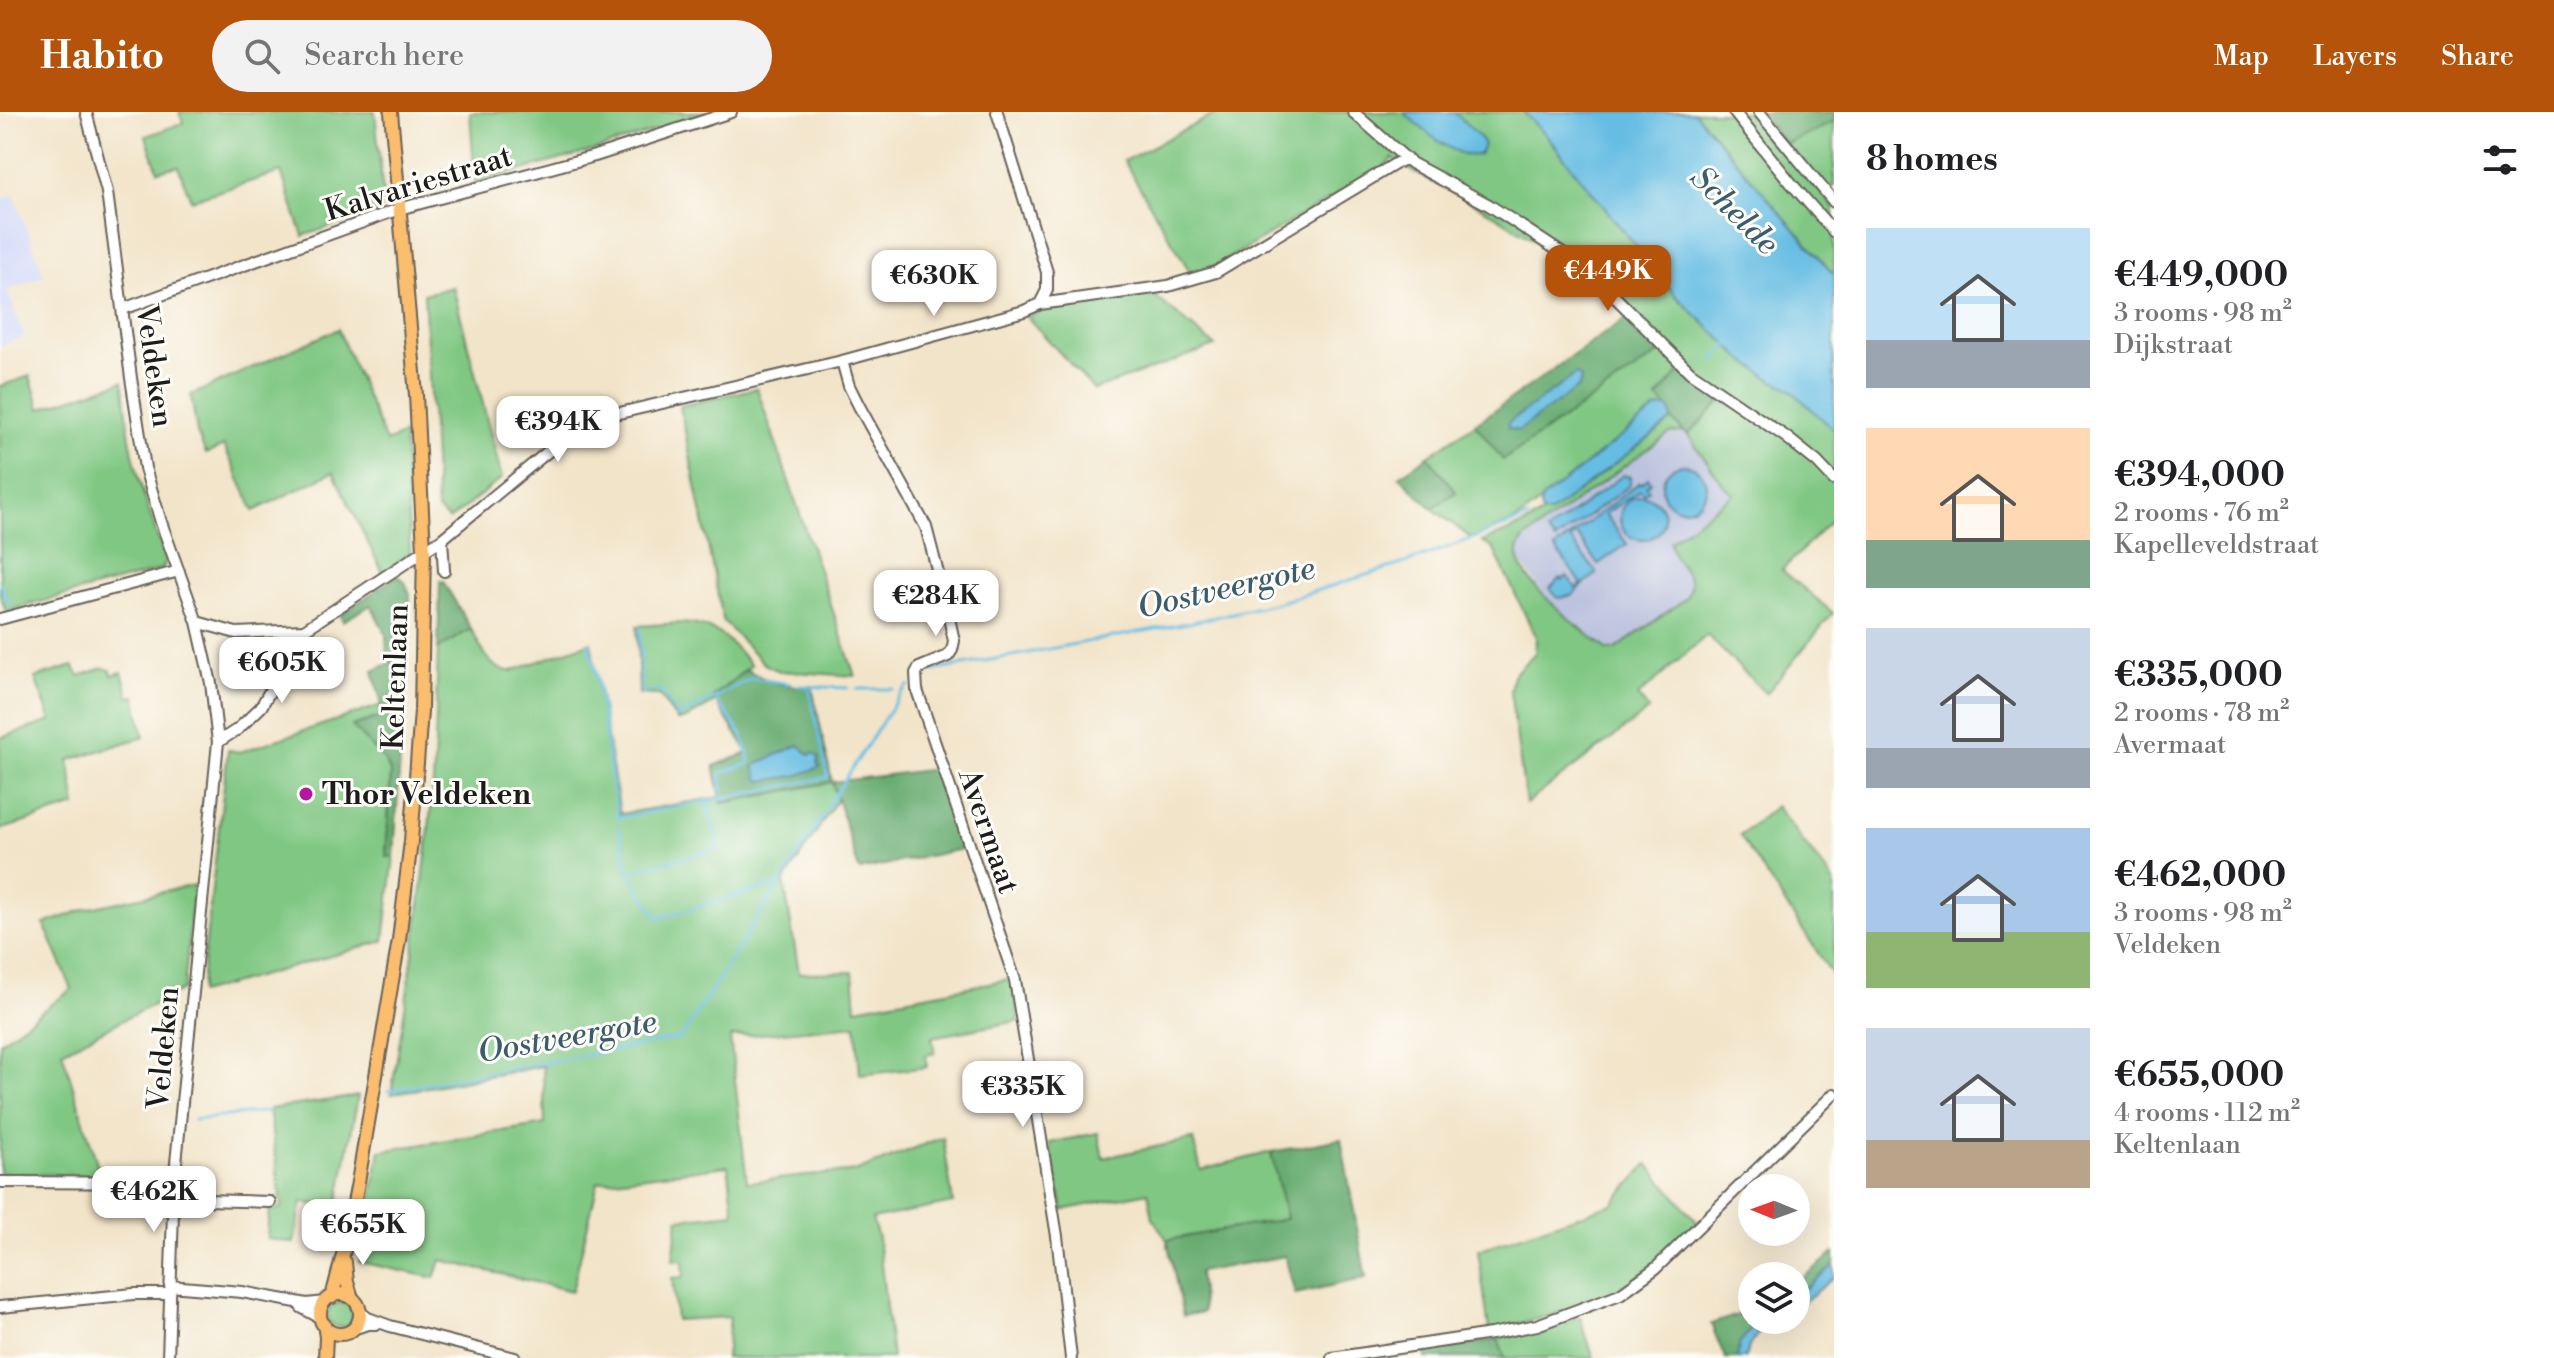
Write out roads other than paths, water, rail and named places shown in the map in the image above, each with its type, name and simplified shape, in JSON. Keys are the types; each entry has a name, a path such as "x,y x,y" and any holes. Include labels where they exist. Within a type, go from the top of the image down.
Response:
{"main road":[{"name":"Keltenlaan","path":"327,1358 321,1311 328,1300 347,1239 389,1008 411,841 421,711 424,550 415,381 391,112"},
{"name":"Keltenlaan","path":"347,1239 345,1274 360,1312"},
{"path":"328,1300 341,1295 352,1298"},
{"path":"322,1321 333,1333 342,1334 355,1328 360,1312"},
{"name":"Keltenlaan","path":"327,1358 342,1334"}],"street":[{"name":"Veldeken","path":"86,112 107,192 145,468 197,622 211,683 218,742 174,1183 168,1358"},
{"name":"Kalvariestraat","path":"123,309 399,209 595,156 731,112"},
{"path":"997,112 1047,272 1047,290 1040,304"},
{"path":"1353,112 1405,158 1489,205 1589,271 1690,372 1798,446 1834,480"},
{"path":"1734,112 1834,232"},
{"path":"1759,112 1834,202"},
{"path":"218,742 238,729 261,707 304,630 442,539 566,436 598,418 842,361 1040,304 1168,286 1216,272 1405,158"},
{"name":"Avermaat","path":"842,361 854,396 926,527 946,604 954,641 952,650 948,656 919,668 916,673 917,690 1015,980 1057,1236 1071,1358"},
{"path":"442,539 444,571"},
{"path":"0,619 179,571"},
{"path":"197,622 236,633 304,630"},
{"path":"1332,1358 1537,1325 1620,1294 1667,1258 1834,1094"},
{"path":"0,1184 174,1183"},
{"path":"173,1199 270,1202"},
{"path":"0,1307 170,1290 242,1292 307,1304 328,1300"},
{"path":"288,1301 310,1310 322,1321"},
{"path":"360,1312 390,1326 515,1358"},
{"path":"355,1328 369,1324 390,1326"}],"water":[{"path":"1403,112 1454,112 1480,137 1484,145 1480,154 1461,153 1450,148"},
{"name":"Schelde","path":"1523,112 1694,112 1834,275 1834,430 1789,388 1770,379 1741,358 1675,295 1547,136"},
{"path":"1576,374 1581,378 1579,387 1518,431 1508,428 1508,423"},
{"path":"1666,407 1672,420 1550,513 1543,513 1541,500 1656,409"},
{"path":"1684,465 1700,471 1706,487 1700,503 1684,509 1668,503 1662,487 1668,471"},
{"path":"1623,475 1630,477 1630,485 1555,541 1547,532"},
{"path":"1648,478 1651,482 1646,486 1649,490 1643,494 1640,490 1605,514 1627,544 1598,564 1577,535 1570,539 1597,573 1571,596 1558,598 1550,588 1561,578 1563,580 1567,576 1576,588 1582,584 1555,548"},
{"path":"1642,496 1658,502 1664,518 1658,534 1642,540 1626,534 1620,518 1626,502"},
{"path":"799,745 810,755 813,753 819,757 820,767 799,775 759,780 754,766"},
{"path":"1834,1265 1834,1278 1810,1297 1810,1285"},
{"path":"1747,1334 1758,1334 1745,1358 1737,1358 1740,1342"}],"waterway":[{"name":"Oostveergote","path":"1713,360 1731,343"},
{"name":"Oostveergote","path":"926,672 1193,622 1277,603 1408,562 1528,518"},
{"path":"0,583 9,605"},
{"path":"640,629 641,693 661,690 678,717 752,678 790,684"},
{"path":"589,643 618,818 723,798"},
{"name":"Oostveergote","path":"826,809 909,685"},
{"path":"798,686 848,688"},
{"path":"715,698 741,734 750,760 749,764 722,772 723,798 828,777 809,686"},
{"path":"857,689 893,689"},
{"path":"619,828 628,872 720,848 706,801"},
{"name":"Oostveergote","path":"388,1091 681,1038 824,814"},
{"path":"628,872 658,918 778,884"},
{"name":"Oostveergote","path":"194,1120 269,1111"}],"place":[{"name":"Thor Veldeken","path":"306,794"}]}
